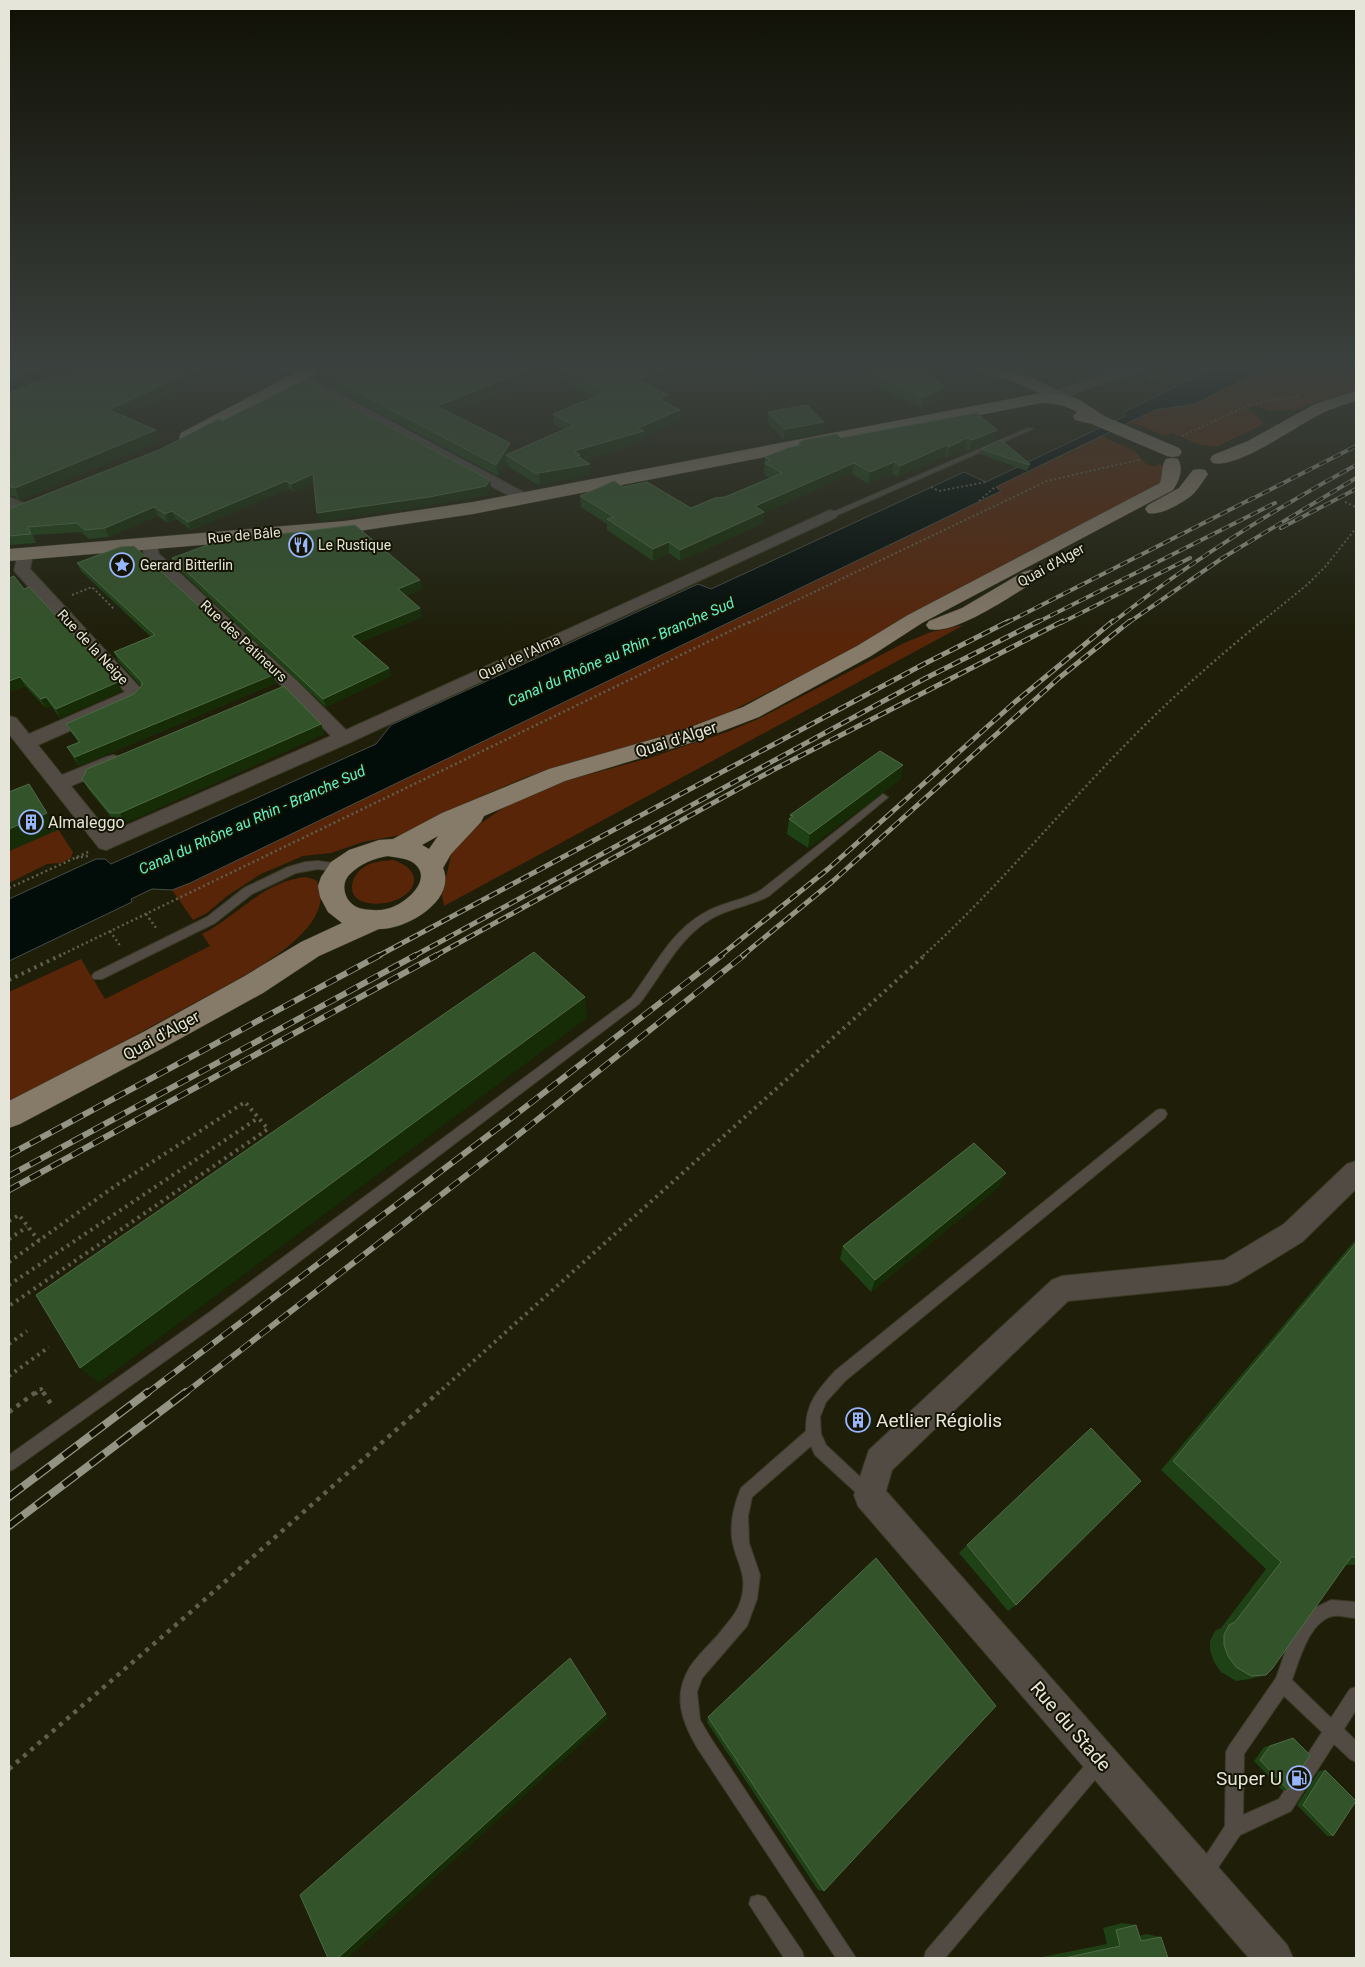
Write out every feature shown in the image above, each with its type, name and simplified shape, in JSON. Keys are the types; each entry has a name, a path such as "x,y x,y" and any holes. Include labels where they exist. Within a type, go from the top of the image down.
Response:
{"main road":[{"name":"Rue de Bâle","path":"17,554 345,527 524,498 725,460"},
{"name":"Quai d'Alger","path":"398,847 444,822 557,774 686,737 751,712 864,651 884,636 1167,486 1172,475 1173,460"},
{"path":"1175,460 1183,470 1207,474 1219,470 1222,466 1214,460"},
{"name":"Quai d'Alger","path":"864,651 890,644 955,618 986,603 1045,567 1185,492 1199,474"},
{"path":"13,507 39,500"},
{"name":"Quai d'Alger","path":"432,868 442,848 480,808"},
{"name":"Quai d'Alger","path":"9,1115 172,1030 253,985 310,949 372,921 398,917 420,904 432,886 434,876 432,868 419,854 398,847 366,851 352,858 340,868"},
{"path":"310,949 319,925 334,902 331,893 332,885 340,868"},
{"name":"Quai d'Alger","path":"334,902 348,915 372,921"}],"street":[{"path":"452,460 524,498"},
{"name":"Quai de l'Alma","path":"106,843 344,738 830,515"},
{"name":"Rue des Patineurs","path":"149,543 151,554 291,684 344,738"},
{"name":"Rue de la Neige","path":"17,554 22,570 134,692 131,697 26,743"},
{"path":"274,692 291,684"},
{"path":"9,722 106,843"},
{"path":"59,784 130,754"},
{"path":"869,1495 880,1461 1062,1289 1228,1272 1293,1233 1356,1172"},
{"name":"Rue du Stade","path":"869,1495 1274,1958"}],"lane":[{"name":"Quai de l'Alma","path":"830,515 958,460"},
{"path":"9,1464 212,1319 635,1001 661,960 690,928 716,911 748,901 765,893 884,797"},
{"path":"98,976 211,920 248,891 292,870 318,865 340,868"},
{"path":"869,1495 820,1450 814,1434 813,1417 821,1397 840,1376 1161,1114"},
{"path":"814,1434 746,1493 740,1516 741,1543 752,1575 749,1599 741,1620 696,1673 689,1692 689,1707 692,1722 704,1743 847,1958"},
{"path":"1234,1828 1235,1752 1283,1683 1298,1639 1313,1618 1331,1608 1356,1610"},
{"path":"1283,1683 1356,1753"},
{"path":"1202,1875 1234,1828 1285,1805 1356,1695"},
{"path":"932,1958 1101,1760"},
{"path":"758,1904 795,1958"}],"path":[{"path":"9,980 1047,481 1120,460"},
{"path":"930,487 939,491 986,482"},
{"path":"980,501 995,487"},
{"path":"1345,502 1356,507"},
{"path":"9,1769 185,1617 481,1355 917,962 1030,848 1130,740 1218,657 1308,584 1325,567 1356,528"},
{"path":"53,603 92,587 115,610"},
{"path":"101,596 109,593"},
{"path":"9,888 106,843"},
{"path":"9,1262 115,1186 245,1102 268,1129 9,1306"},
{"path":"9,1285 258,1118"},
{"path":"9,1221 19,1215 39,1241"},
{"path":"9,1239 27,1227"},
{"path":"9,1344 27,1331"},
{"path":"9,1376 49,1347"},
{"path":"9,1412 41,1389"}],"shaded area":[{"path":"1052,460 1142,460 1146,464 1155,466 1160,464 1165,470 1160,483 881,635 716,719 683,731 524,778 473,800 406,834 363,842 331,853 303,856 261,874 227,896 207,913 193,920 172,890 1001,491 995,487"},
{"path":"964,625 444,906 442,895 452,851 468,832 509,804 565,781 649,758 727,732 758,719 904,643 931,632"},
{"path":"58,829 73,852 71,858 61,863 47,864 9,883 9,851"},
{"path":"394,860 407,867 413,875 414,883 409,891 401,898 377,904 364,902 354,896 352,891 353,880 359,871 371,864"},
{"path":"306,877 316,880 321,895 318,910 310,924 284,950 242,977 9,1104 9,992 81,959 105,999 210,946 202,934 264,892 291,880"}],"water":[{"name":"Canal du Rhône au Rhin - Branche Sud","path":"1033,460 1052,460 996,487 1001,491 190,883 172,890 152,889 131,899 132,902 9,961 9,899 96,859 105,859 111,864 376,744 391,725 698,584 711,589 964,472 986,482"}],"building":[{"path":"9,460 84,460 15,488 9,485"},
{"path":"134,460 452,460 490,480 486,486 429,497 317,513 313,474 291,484 286,481 188,522 172,511 165,514 154,507 105,528 85,530 77,523 28,527 31,534 9,536 9,509"},
{"path":"486,460 499,460 496,465"},
{"path":"514,460 583,460 590,464 539,473 535,473"},
{"path":"770,460 914,460 900,466 894,462 870,472 854,463 755,506 764,512 680,550 669,542 653,549 607,519 614,517 580,496 614,481 623,487 647,482 691,508 715,498 725,497 782,473 765,463"},
{"path":"1013,460 1025,460 1029,465"},
{"path":"355,525 420,580 398,589 420,608 352,636 389,668 323,699 172,558 224,539"},
{"path":"134,546 273,675 75,757 67,747 80,742 66,724 134,694 142,685 142,682 114,652 155,635 77,563 120,547"},
{"path":"14,576 24,589 29,587 118,682 56,709 46,697 41,699 20,677 9,681 9,578"},
{"path":"284,686 321,724 120,813 110,813 82,779 86,772 85,770"},
{"path":"880,751 903,765 810,834 789,819 793,816 790,815"},
{"path":"29,784 47,813 9,829 9,792"},
{"path":"534,952 585,997 80,1368 36,1295"},
{"path":"974,1143 1006,1173 875,1280 843,1246"},
{"path":"1356,1243 1356,1557 1351,1557 1272,1669 1266,1675 1251,1676 1236,1667 1228,1656 1224,1645 1224,1635 1229,1625 1235,1622 1281,1562 1173,1461"},
{"path":"1091,1428 1141,1481 1016,1605 967,1545"},
{"path":"876,1558 996,1706 824,1891 708,1717"},
{"path":"570,1658 606,1714 338,1958 328,1958 300,1895"},
{"path":"1293,1738 1310,1755 1288,1790 1260,1760 1270,1746"},
{"path":"1325,1770 1356,1801 1333,1836 1303,1805"},
{"path":"1136,1925 1141,1941 1161,1937 1168,1958 1064,1958 1120,1946 1116,1930"}],"railway":[{"path":"1248,501 1329,460"},
{"path":"1112,623 1200,559 1293,501 1356,465"},
{"path":"1128,623 1224,557 1356,478"},
{"path":"1281,528 1356,489"},
{"path":"1006,623 1253,498"},
{"path":"1036,623 1275,503"},
{"path":"1061,623 1190,558"},
{"path":"378,956 922,665 1009,621"},
{"path":"414,956 924,679 1039,621"},
{"path":"435,956 773,770 1063,621"},
{"path":"720,956 828,869 1015,702 1113,621"},
{"path":"742,956 833,881 1059,678 1130,621"},
{"path":"9,1155 380,955"},
{"path":"9,1176 416,955"},
{"path":"9,1190 437,955"},
{"path":"146,1394 506,1122 722,955"},
{"path":"184,1394 503,1147 744,955"},
{"path":"9,1497 148,1392"},
{"path":"9,1526 186,1392"}],"place":[{"name":"Le Rustique","path":"301,545"},
{"name":"Gerard Bitterlin","path":"122,565"},
{"name":"Almaleggo","path":"31,822"},
{"name":"Aetlier Régiolis","path":"858,1420"},
{"name":"Super U","path":"1299,1778"}]}
